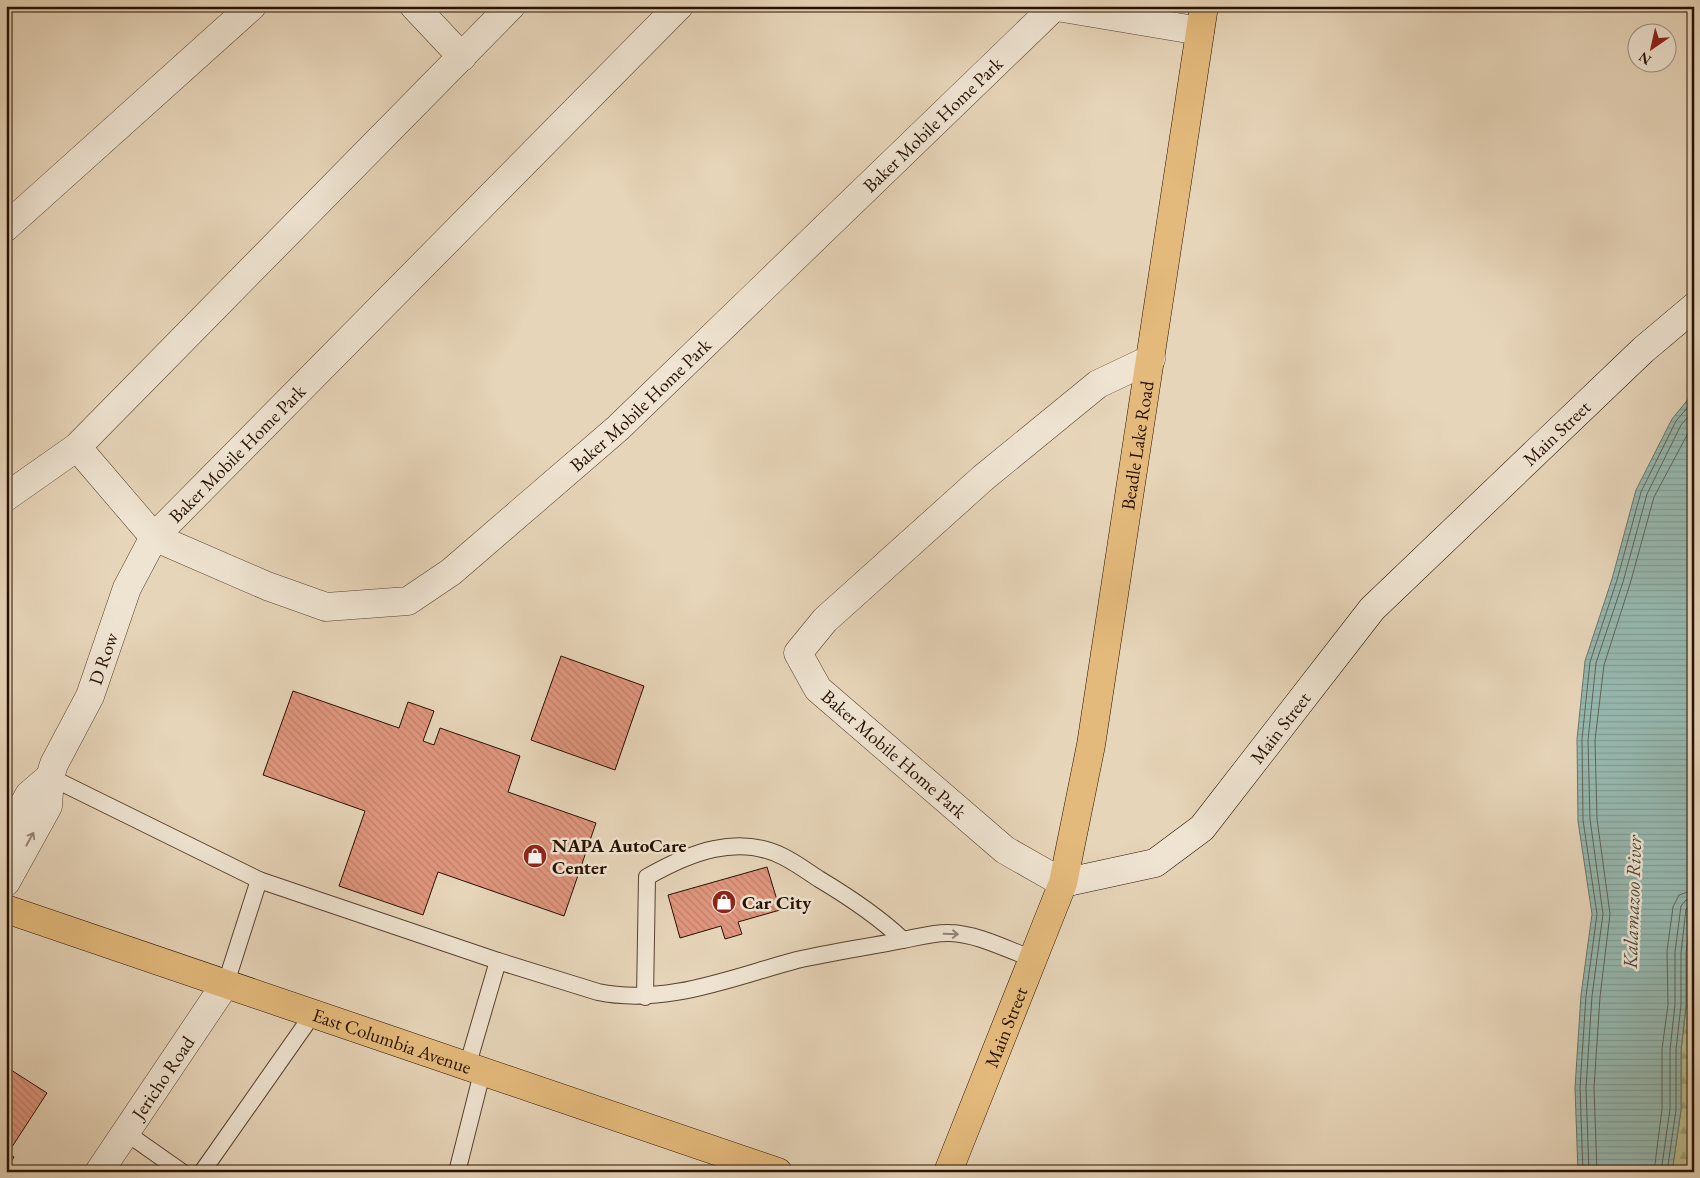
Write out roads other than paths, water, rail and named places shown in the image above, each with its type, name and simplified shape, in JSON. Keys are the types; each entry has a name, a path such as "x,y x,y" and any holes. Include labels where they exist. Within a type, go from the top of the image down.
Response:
{"main road":[{"name":"Beadle Lake Road","path":"1063,883 1091,745 1202,19"},
{"name":"Main Street","path":"948,1172 1063,883"},
{"name":"East Columbia Avenue","path":"6,909 226,982 474,1070 778,1172"}],"street":[{"path":"6,227 252,6"},
{"path":"414,6 462,57"},
{"path":"6,497 77,447 510,6"},
{"name":"Baker Mobile Home Park","path":"154,537 679,6"},
{"name":"Baker Mobile Home Park","path":"77,447 154,537 267,586 326,607 408,601 450,572 618,428 1052,7 1202,19"},
{"name":"Main Street","path":"1063,883 1155,863 1202,828 1372,609 1643,350 1694,307"},
{"name":"Baker Mobile Home Park","path":"1063,883 1005,850 818,690 798,653 825,620 983,478 1098,384 1151,359"},
{"name":"D Row","path":"6,882 48,806 50,777 54,764 90,696 127,588 154,537"},
{"name":"D Row","path":"6,837 29,795 50,777"},
{"name":"Jericho Road","path":"99,1172 226,982"}],"lane":[{"path":"50,777 259,880 498,961 614,996 645,996 723,981 798,960 947,933 993,943 1033,959"},
{"path":"645,996 647,877 684,857 704,851 745,846 763,849 784,857 858,904 887,925 903,940"},
{"path":"226,982 259,880"},
{"path":"457,1172 474,1070 498,961"},
{"path":"202,1172 313,1014"},
{"path":"126,1132 182,1172"}],"water":[{"name":"Kalamazoo River","path":"1694,392 1694,892 1686,953 1686,1006 1681,1050 1681,1110 1672,1172 1578,1172 1575,1088 1581,995 1592,914 1578,821 1577,739 1585,661 1612,579 1636,490 1672,419"}],"place":[{"name":"NAPA AutoCare Center","path":"535,856"},
{"name":"Car City","path":"724,902"}]}
